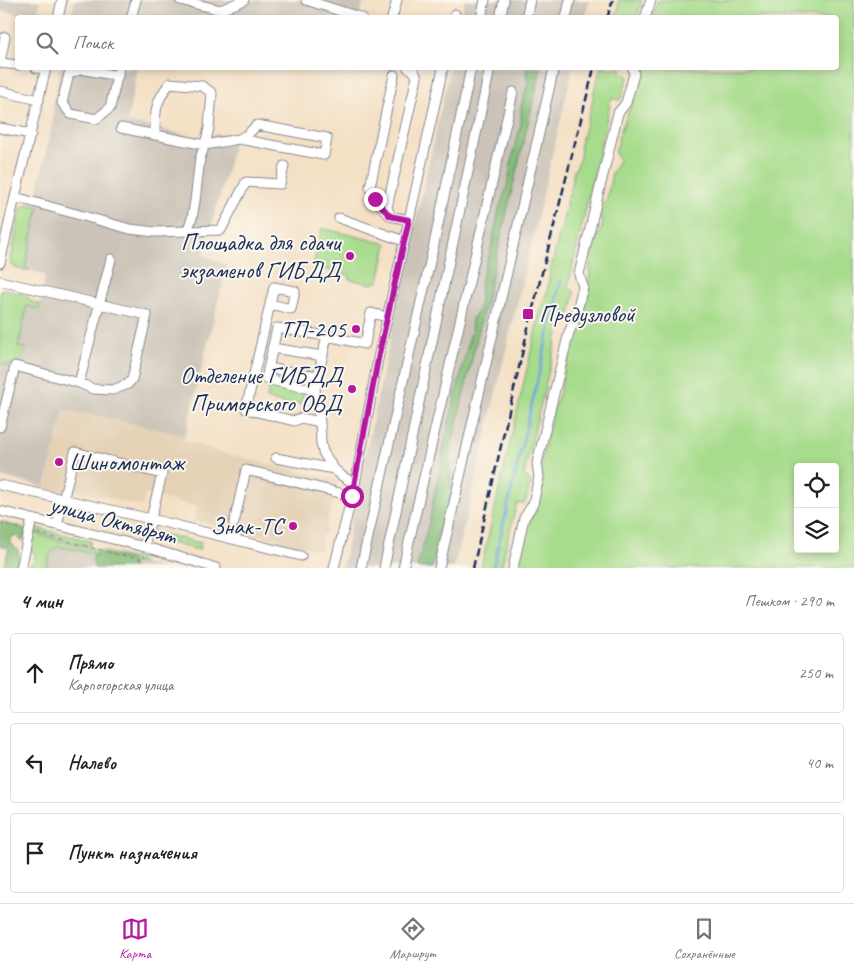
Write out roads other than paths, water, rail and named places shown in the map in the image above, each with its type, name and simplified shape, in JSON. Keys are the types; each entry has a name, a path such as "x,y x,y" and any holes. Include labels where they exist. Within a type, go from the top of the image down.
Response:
{"street":[{"path":"59,15 62,0"},
{"path":"132,15 136,0"},
{"path":"180,0 221,10 244,0"},
{"path":"306,0 353,15"},
{"path":"393,15 397,0"},
{"path":"482,15 485,0"},
{"path":"501,15 504,0"},
{"path":"527,15 530,0"},
{"path":"567,15 570,0"},
{"path":"647,15 651,0"},
{"path":"5,36 0,62 15,64"},
{"path":"0,262 4,224 15,197 46,70"},
{"path":"77,70 70,74 62,103 72,114 96,119 110,108 118,72 100,70"},
{"path":"389,211 417,78 413,70"},
{"path":"334,568 355,484 379,354 443,70"},
{"path":"361,568 434,244 471,70"},
{"path":"384,568 490,70"},
{"path":"439,568 554,70"},
{"path":"513,568 524,518 533,504 539,477 537,463 569,332 574,322 583,287 579,274 618,113 626,103 634,74 633,70"},
{"path":"394,75 370,187 375,199 389,211 409,220"},
{"path":"155,134 158,99 170,83 202,86 212,93 209,128 200,158 192,218 187,231"},
{"path":"0,91 39,100"},
{"path":"403,568 513,92"},
{"path":"121,128 205,145 239,139 248,134 257,125 327,138 324,154 239,139"},
{"path":"0,128 31,134"},
{"path":"15,197 130,229 155,232 221,230 246,182 280,184 284,166"},
{"path":"339,218 404,241"},
{"path":"79,383 111,259"},
{"path":"0,281 147,314 132,379 128,384 113,390 93,389 79,383 15,366 0,427"},
{"path":"270,304 246,409 294,421 301,418 320,422"},
{"path":"315,390 266,379 276,328 364,344 371,314 387,317"},
{"path":"327,336 315,390 323,452 334,469 355,484"},
{"path":"272,348 323,356"},
{"path":"268,368 318,376"},
{"path":"57,525 75,452 162,474 146,548"},
{"path":"276,458 334,469"},
{"path":"234,523 246,470 352,496"},
{"path":"0,485 151,519 301,556"},
{"name":"улица Октябрят","path":"0,511 216,568"},
{"path":"21,568 32,519"}],"waterway":[{"path":"493,568 561,280"}],"railway":[{"path":"608,15 613,0"},
{"path":"473,568 528,328 593,70"}],"place":[{"name":"Площадка для сдачи экзаменов ГИБДД","path":"350,256"},
{"name":"Предузловой","path":"528,314"},
{"name":"ТП-205","path":"356,329"},
{"name":"Отделение ГИБДД Приморского ОВД","path":"352,389"},
{"name":"Шиномонтаж","path":"59,462"},
{"name":"Знак-ТС","path":"293,526"}]}
